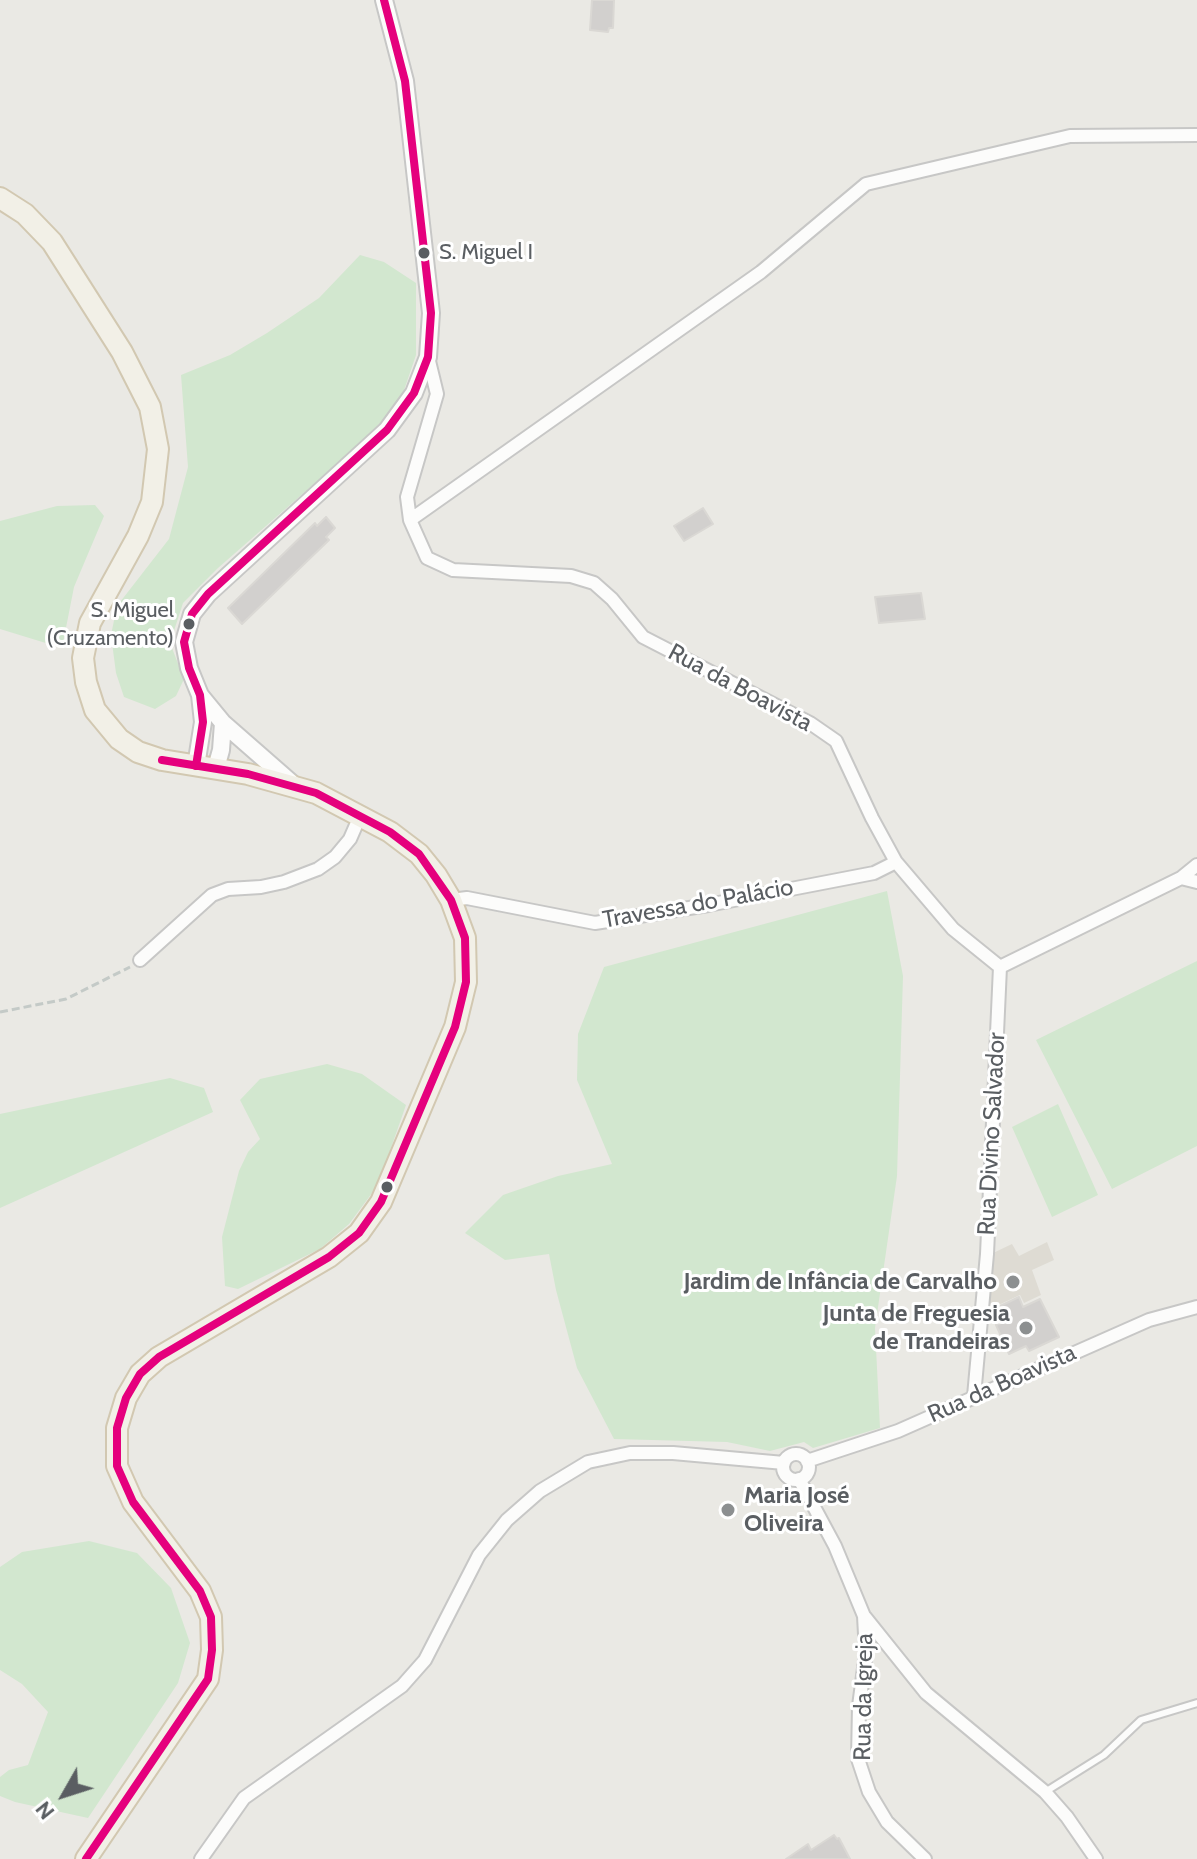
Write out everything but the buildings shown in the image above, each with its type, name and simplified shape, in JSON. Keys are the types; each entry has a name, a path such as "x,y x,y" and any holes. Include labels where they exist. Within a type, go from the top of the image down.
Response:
{"main road":[{"path":"0,198 25,214 52,242 122,352 150,407 158,449 157,474 147,513 138,536 90,623 83,658 86,682 95,710 119,739 138,752 162,760 248,774 316,793 390,832 419,854 436,875 451,900 465,938 466,982 455,1027 381,1202 359,1233 329,1257 159,1357 140,1374 126,1398 117,1428 117,1466 133,1502 200,1591 211,1617 212,1650 208,1679 86,1859"}],"street":[{"path":"206,767 200,695 189,668 184,642 192,614 208,594 387,430 414,393 428,357 430,298 405,81 384,0"},
{"path":"410,520 761,272 866,184 1070,136 1197,135"},
{"name":"Rua da Boavista","path":"428,357 437,394 407,497 410,520 427,558 453,570 571,576 594,583 612,599 643,637 810,723 836,741 896,862 953,929 1000,967"},
{"path":"200,695 223,723 296,787"},
{"path":"206,767 221,750 223,723"},
{"path":"140,960 212,895 228,889 284,882 326,863 350,839 360,816"},
{"name":"Travessa do Palácio","path":"451,900 467,898 595,923 874,873 896,862"},
{"path":"1000,967 1181,878 1197,865"},
{"path":"1181,878 1197,882"},
{"name":"Rua Divino Salvador","path":"974,1396 987,1254 1000,967"},
{"name":"Rua da Boavista","path":"807,1461 898,1431 1149,1320 1195,1310"},
{"path":"201,1859 244,1798 317,1743 402,1686 425,1660 479,1555 507,1520 540,1491 588,1462 630,1453 673,1453 784,1463 794,1455 803,1456 807,1461 807,1474 799,1479 786,1475 784,1463"},
{"name":"Rua da Igreja","path":"799,1479 835,1546 864,1616 866,1653 859,1706 858,1759 869,1792 887,1822 925,1859"},
{"path":"864,1616 926,1693 1045,1792 1096,1859"}],"lane":[{"path":"1045,1792 1104,1755 1141,1720 1197,1703"}],"path":[{"path":"0,1012 66,999 117,975 140,960"}],"shaded area":[{"name":"Jardim de Infância de Carvalho","path":"1047,1242 1054,1260 1032,1270 1041,1295 1024,1303 1020,1295 992,1308 988,1300 991,1254 1012,1244 1019,1256"}],"green space":[{"path":"360,255 384,262 416,283 416,355 400,402 363,441 218,568 183,603 170,643 184,679 176,696 155,709 124,697 116,673 111,635 117,606 169,539 188,467 181,375 230,355 267,333 319,298"},
{"path":"95,505 104,516 74,587 62,648 0,629 0,521 57,506"},
{"path":"887,891 903,976 897,1176 875,1328 880,1428 813,1448 804,1442 770,1451 727,1442 614,1439 577,1368 549,1254 505,1260 465,1233 503,1195 558,1176 612,1164 577,1080 578,1034 604,967"},
{"path":"1197,961 1197,1146 1112,1189 1036,1040"},
{"path":"327,1064 362,1074 406,1105 378,1185 349,1224 320,1249 238,1289 225,1286 222,1237 239,1171 248,1152 260,1139 240,1100 260,1079"},
{"path":"170,1078 204,1088 213,1112 0,1208 0,1114"},
{"path":"1058,1104 1098,1195 1052,1217 1012,1127"},
{"path":"89,1541 137,1553 171,1588 190,1643 178,1683 88,1818 0,1796 0,1777 9,1770 28,1765 48,1712 22,1684 0,1670 0,1567 22,1552"}],"transit line":[{"path":"196,766 203,722 200,695 189,668 184,642 192,614 208,594 387,430 414,393 428,357 431,313 405,81 384,0"},
{"path":"86,1859 208,1679 212,1650 211,1617 200,1591 133,1502 117,1466 117,1428 126,1398 140,1374 159,1357 329,1257 359,1233 381,1202 455,1027 466,982 465,938 451,900 419,854 390,832 316,793 248,774 162,760"}],"place":[{"name":"S. Miguel I","path":"424,253"},
{"name":"S. Miguel (Cruzamento)","path":"189,624"},
{"name":"Jardim de Infância de Carvalho","path":"1013,1282"},
{"name":"Junta de Freguesia de Trandeiras","path":"1026,1328"},
{"name":"Maria José Oliveira","path":"728,1510"}]}
